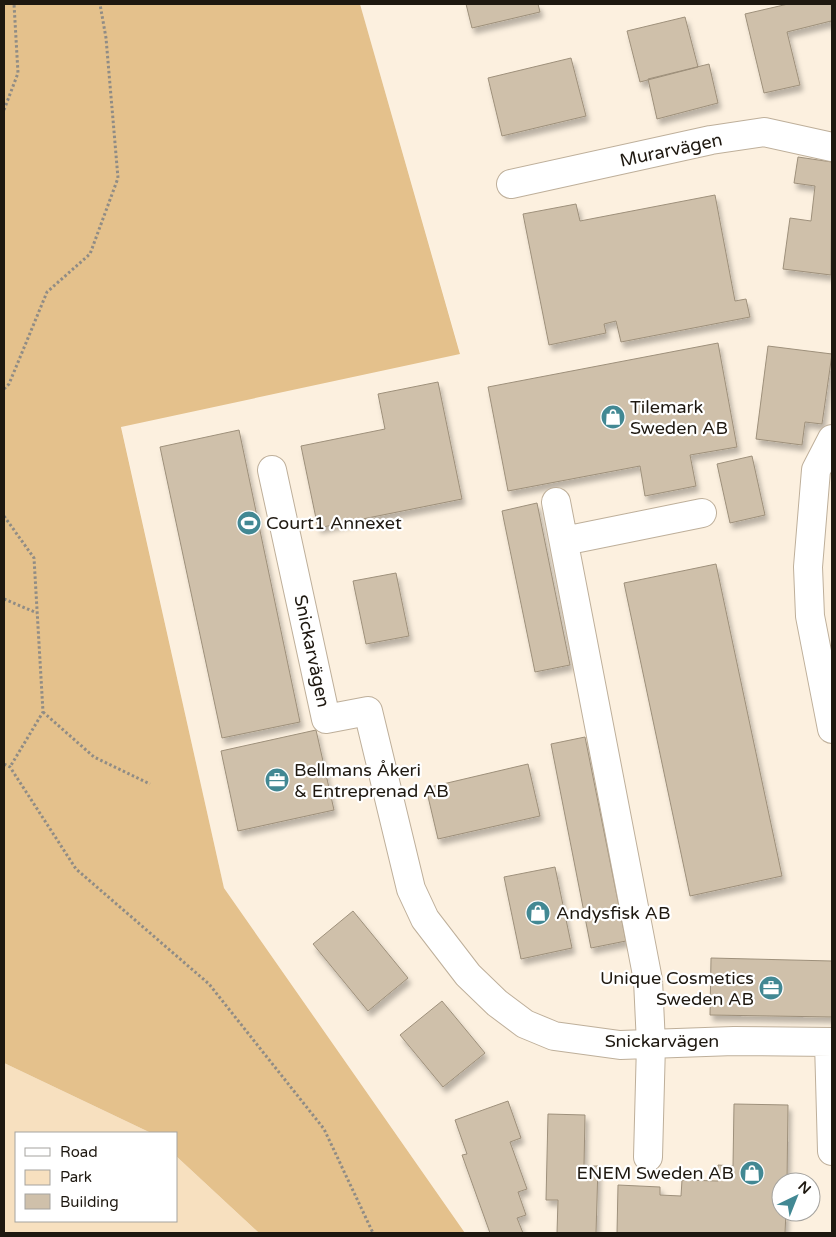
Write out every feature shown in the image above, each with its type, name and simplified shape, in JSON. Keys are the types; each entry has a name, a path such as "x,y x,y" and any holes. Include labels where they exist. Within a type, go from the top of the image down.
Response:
{"street":[{"name":"Murarvägen","path":"511,184 711,140 764,132 832,147"},
{"path":"831,718 810,616 820,569 816,470 832,439"},
{"name":"Snickarvägen","path":"272,470 326,718 368,711 411,889 425,919 468,975 497,1002 525,1024 554,1036 620,1045 734,1041 830,1042"},
{"path":"556,502 648,980 651,1044 648,1157"},
{"path":"564,541 702,513"},
{"path":"830,1042 832,1151"}],"path":[{"path":"4,110 18,73 14,4"},
{"path":"4,389 9,384 47,292 90,254 118,178 106,38 100,4"},
{"path":"4,516 34,558 43,712 10,767"},
{"path":"4,600 37,613"},
{"path":"43,712 94,757 150,784"},
{"path":"4,764 10,767 76,869 208,984 324,1129 374,1233"}],"shaded area":[{"path":"4,4 360,4 460,354 121,427 224,888 465,1233 259,1233 178,1158 178,1132 149,1132 4,1063"},
{"path":"360,4 832,4 832,1233 465,1233 224,888 121,426 460,353"}],"green space":[{"path":"4,1063 149,1132 15,1132 15,1222 178,1222 178,1158 259,1233 4,1233"}],"building":[{"path":"466,4 538,4 540,12 472,28"},
{"path":"788,4 832,4 832,28 831,21 787,32 800,85 764,93 745,14"},
{"path":"685,17 698,67 640,82 627,31"},
{"path":"571,58 586,116 502,136 488,78"},
{"path":"709,64 718,103 657,119 648,79"},
{"path":"798,157 832,162 831,275 783,269 790,218 811,221 815,186 794,183"},
{"path":"715,195 735,301 746,299 750,317 621,342 616,321 604,324 606,333 549,345 523,214 576,204 580,221"},
{"name":"Tilemark Sweden AB","path":"718,343 737,447 690,455 696,486 645,496 640,466 508,491 488,387"},
{"path":"768,346 832,354 822,424 805,422 802,445 756,439"},
{"path":"438,382 462,499 318,528 301,446 385,429 378,394"},
{"path":"239,430 300,722 222,738 160,447"},
{"path":"752,456 765,515 730,523 717,464"},
{"path":"537,503 570,665 535,672 502,511"},
{"path":"716,564 782,876 690,896 624,583"},
{"path":"396,573 409,636 366,644 353,581"},
{"name":"Bellmans Åkeri & Entreprenad AB","path":"316,730 334,810 238,831 221,751"},
{"path":"585,737 626,941 591,948 551,744"},
{"path":"528,764 540,816 438,839 426,788"},
{"name":"Andysfisk AB","path":"555,867 572,948 521,959 504,877"},
{"path":"353,911 408,978 368,1011 313,944"},
{"name":"Unique Cosmetics Sweden AB","path":"711,958 832,961 832,1017 710,1015"},
{"path":"442,1001 485,1053 443,1087 400,1035"},
{"path":"508,1101 521,1138 510,1142 527,1189 518,1192 526,1215 517,1218 523,1233 490,1233 462,1155 467,1154 455,1120"},
{"name":"ENEM Sweden AB","path":"734,1104 788,1105 787,1172 771,1172 771,1222 786,1222 785,1233 617,1233 618,1185 660,1187 660,1195 681,1196 682,1180 718,1181 718,1165 733,1166"},
{"path":"548,1114 585,1115 584,1166 598,1166 596,1233 557,1233 558,1200 546,1200"}],"place":[{"name":"Tilemark Sweden AB","path":"613,417"},
{"name":"Court1 Annexet","path":"249,523"},
{"name":"Bellmans Åkeri & Entreprenad AB","path":"277,780"},
{"name":"Andysfisk AB","path":"538,913"},
{"name":"Unique Cosmetics Sweden AB","path":"771,988"},
{"name":"ENEM Sweden AB","path":"752,1173"}]}
